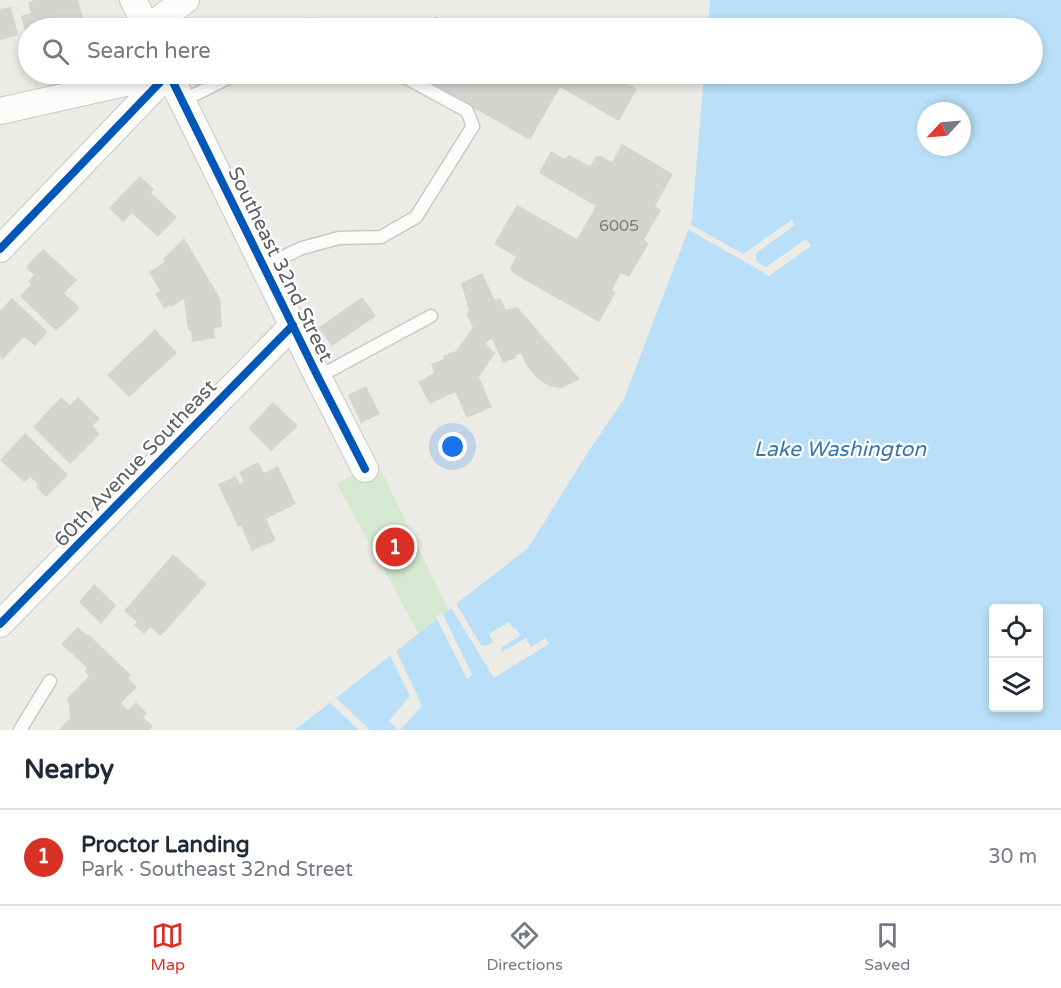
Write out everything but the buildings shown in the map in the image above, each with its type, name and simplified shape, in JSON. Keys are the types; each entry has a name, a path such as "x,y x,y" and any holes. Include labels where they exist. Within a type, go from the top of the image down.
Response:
{"street":[{"path":"133,0 142,18"},
{"path":"161,18 186,0"},
{"path":"0,111 123,84"},
{"path":"0,249 158,84"},
{"name":"Southeast 32nd Street","path":"173,84 365,469"},
{"name":"60th Avenue Southeast","path":"0,624 293,325"}],"lane":[{"path":"182,101 216,84"},
{"path":"264,266 302,249 339,238 381,237 416,217 473,126 467,111 417,84"},
{"path":"318,377 431,316"},
{"path":"20,730 50,681"}],"green space":[{"path":"377,462 449,611 419,634 337,484"}],"water":[{"name":"Lake Washington","path":"710,0 1061,0 1061,730 295,730 528,548 624,399 692,220 703,84 1043,84 1043,18 709,18"}],"pier":[{"path":"792,220 795,225 756,253 757,262 766,267 806,239 811,246 769,276 686,228 688,223 743,254"},
{"path":"455,602 481,645 486,646 493,642 489,634 509,622 520,636 502,647 502,652 526,638 531,647 545,638 549,644 494,678 450,606"},
{"path":"442,612 472,675 467,679 436,617"},
{"path":"395,648 422,706 400,730 389,721 410,696 389,653"},
{"path":"334,696 370,730 359,730 328,701"}],"cycle path":[{"path":"0,249 158,84"},
{"path":"174,84 365,469"},
{"path":"0,624 293,325"}],"place":[{"name":"Proctor Landing","path":"395,547"}]}
